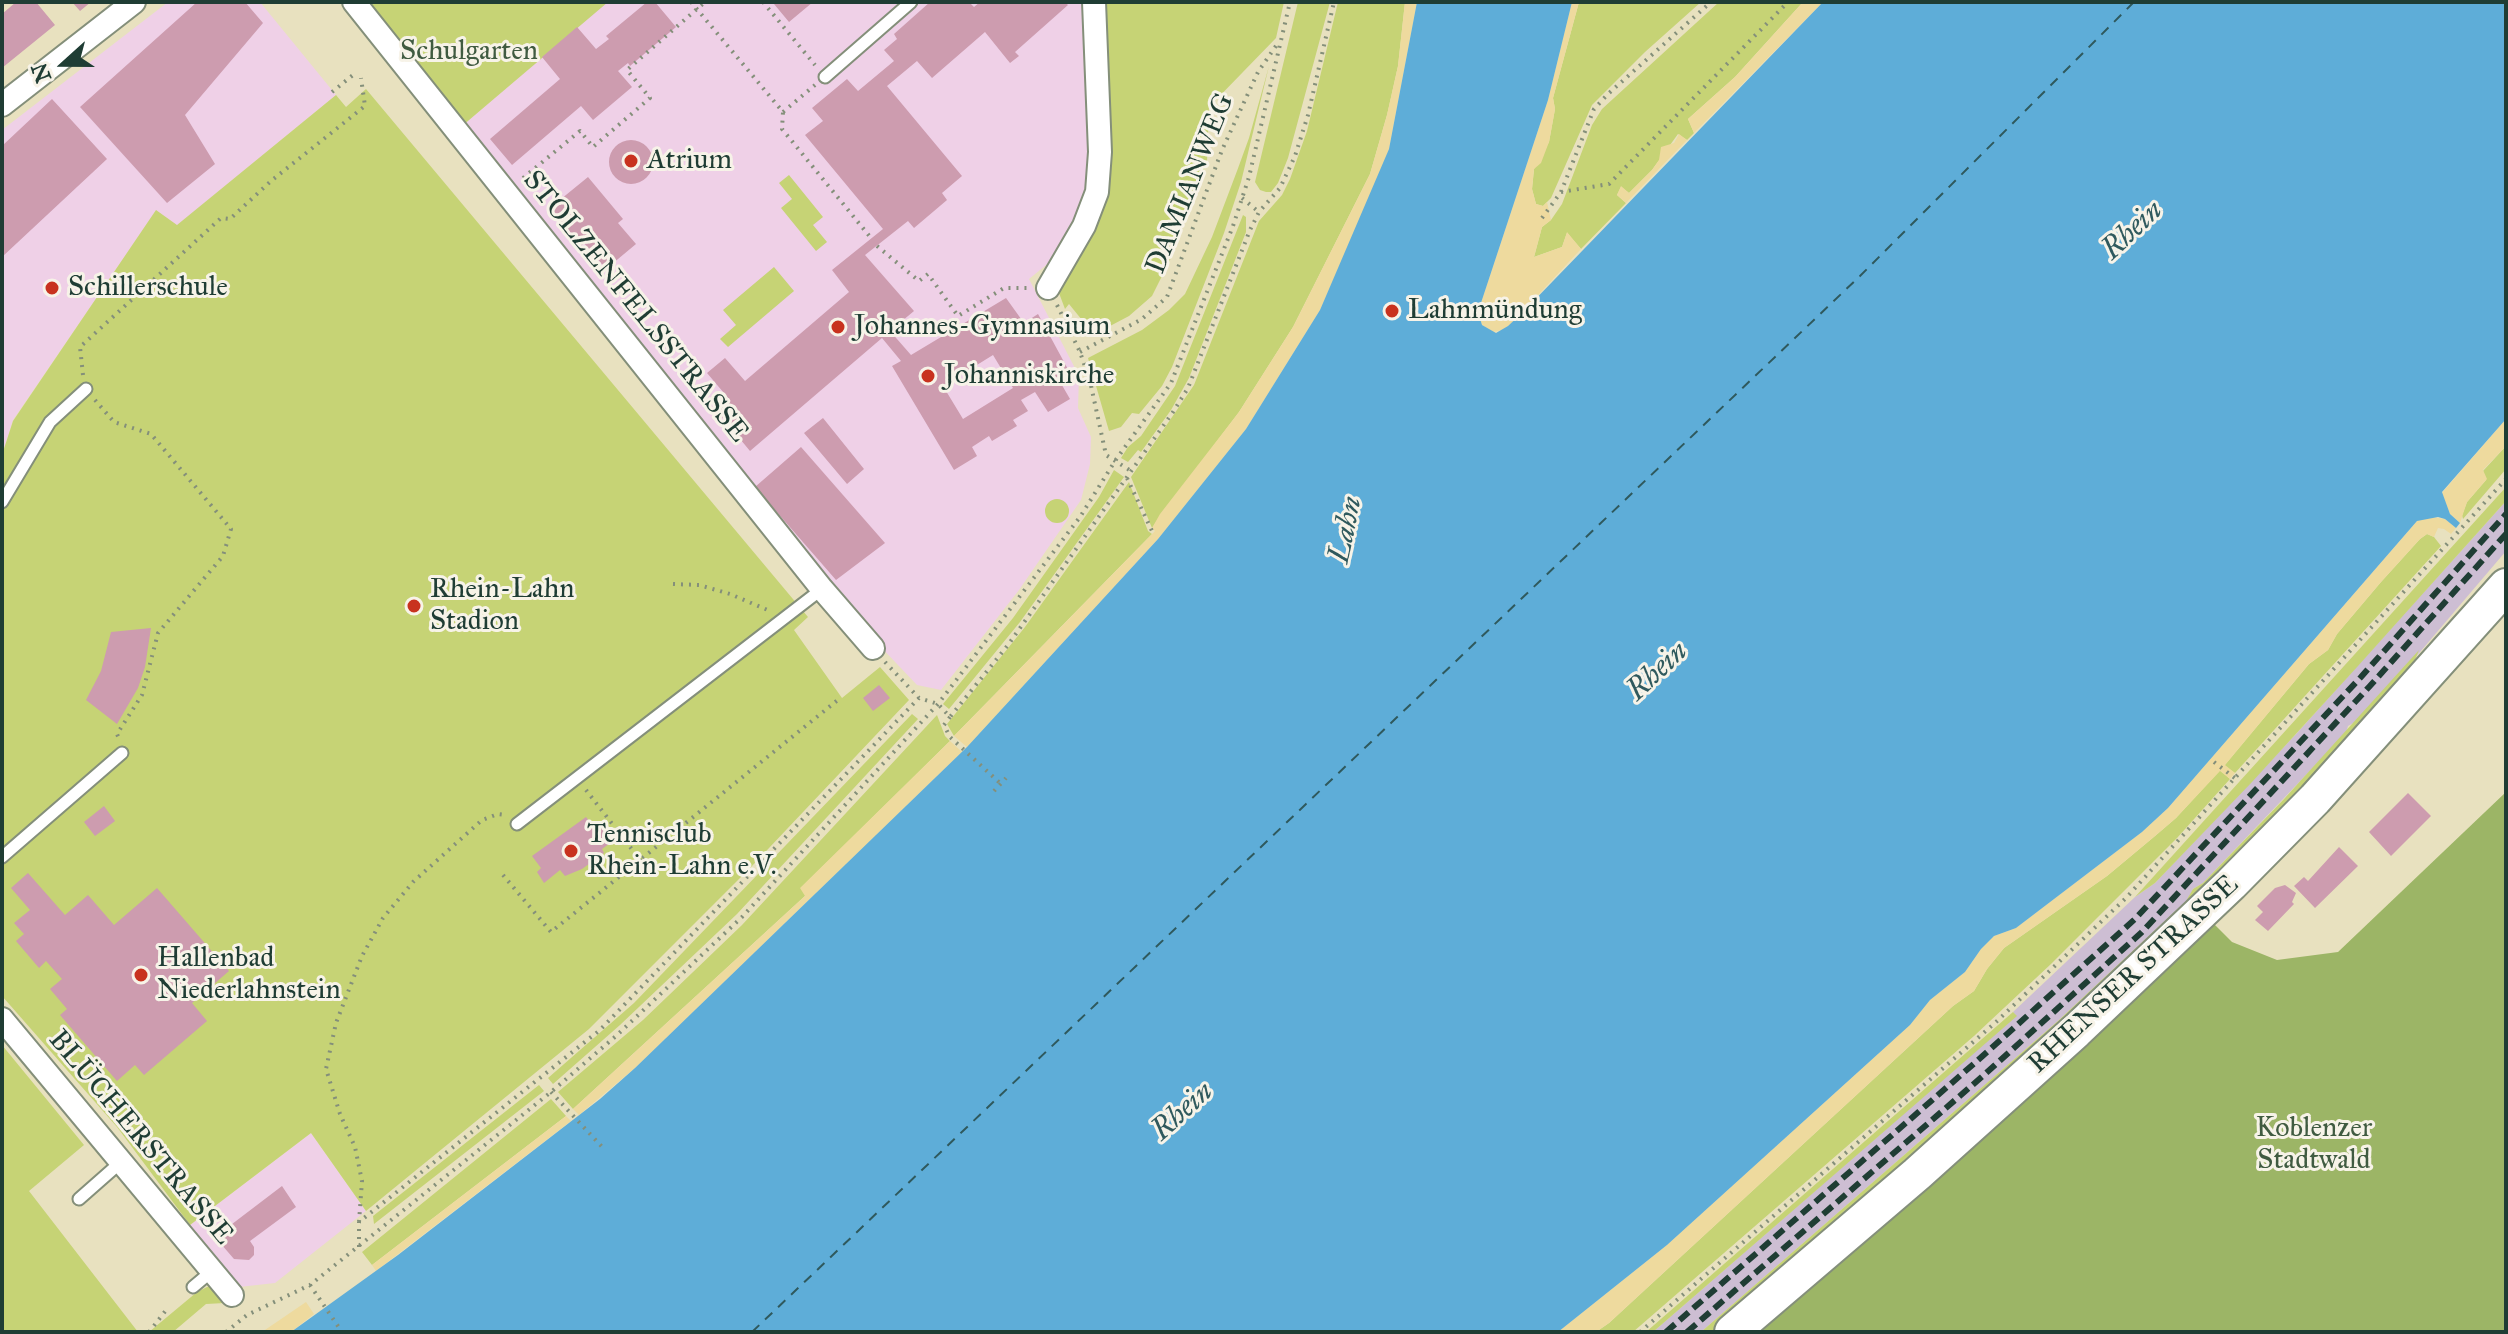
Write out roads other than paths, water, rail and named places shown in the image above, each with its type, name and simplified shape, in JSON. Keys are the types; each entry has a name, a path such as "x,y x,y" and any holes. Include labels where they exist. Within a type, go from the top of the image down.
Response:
{"main road":[{"name":"RHENSER STRASSE","path":"1732,1332 1929,1164 2076,1031 2220,894 2315,799 2506,586"}],"street":[{"path":"2,105 134,2"},
{"name":"STOLZENFELSSTRASSE","path":"354,2 822,589 873,648"},
{"path":"1048,288 1084,226 1097,192 1100,152 1094,2"},
{"name":"BLÜCHERSTRASSE","path":"2,1019 232,1295"}],"lane":[{"path":"825,77 911,2"},
{"path":"2,502 50,422 86,389"},
{"path":"521,820 822,589"},
{"path":"2,857 122,753"},
{"path":"79,1199 121,1162"},
{"path":"193,1287 212,1271"}],"water":[{"path":"1417,2 1572,2 1548,100 1478,312 1482,325 1496,333 1524,311 1823,2 2506,2 2506,419 2442,492 2450,514 2460,523 2456,528 2438,517 2417,521 2168,808 2142,832 2016,928 1994,936 1965,972 1930,1000 1910,1025 1667,1245 1558,1332 291,1332 398,1255 600,1099 635,1068 967,747 1158,539 1246,429 1320,310 1389,149"}],"railway":[{"path":"1666,1332 2135,919 2361,677 2506,514"},
{"path":"1687,1332 1984,1075 2142,932 2506,534"}],"place":[{"name":"Atrium","path":"631,161"},
{"name":"Schillerschule","path":"52,288"},
{"name":"Lahnmündung","path":"1392,311"},
{"name":"Johannes-Gymnasium","path":"838,327"},
{"name":"Johanniskirche","path":"928,376"},
{"name":"Rhein-Lahn Stadion","path":"414,606"},
{"name":"Tennisclub Rhein-Lahn e.V.","path":"571,851"},
{"name":"Hallenbad Niederlahnstein","path":"141,975"}],"park label":[{"name":"Schulgarten","path":"469,52"},
{"name":"Koblenzer Stadtwald","path":"2314,1145"}],"water label":[{"name":"Rhein","path":"2133,231"},
{"name":"Lahn","path":"1347,530"},
{"name":"Rhein","path":"1658,672"},
{"name":"Rhein","path":"1183,1112"}]}
